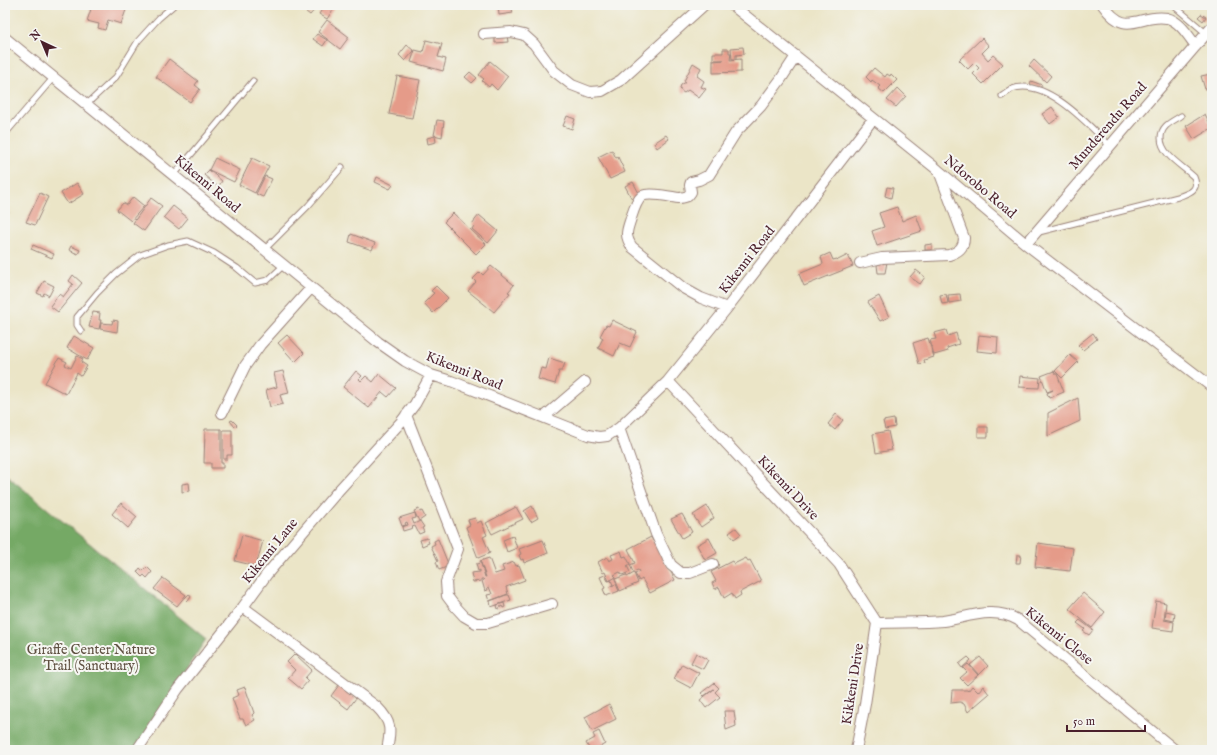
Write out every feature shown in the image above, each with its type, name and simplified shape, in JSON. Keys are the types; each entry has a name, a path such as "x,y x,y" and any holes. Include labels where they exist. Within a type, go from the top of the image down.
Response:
{"street":[{"path":"484,34 511,32 524,34 534,44 554,71 572,85 590,92 602,92 621,80 704,5"},
{"path":"1103,5 1117,20 1123,22 1134,23 1153,18 1168,18 1177,23 1196,46"},
{"name":"Ndorobo Road","path":"739,7 796,56 938,170 1026,244 1212,387"},
{"name":"Munderendu Road","path":"1026,244 1209,30"},
{"name":"Kikenni Road","path":"5,38 311,288 378,342 405,361 431,375 451,381 588,435 599,437 607,436 619,428 668,381 727,308 874,119"},
{"path":"727,308 700,298 683,288 632,247 627,240 627,232 634,211 641,197 645,195 661,195 681,198 688,196 691,192 691,182 709,175 736,132 761,106 796,56"},
{"path":"860,263 882,258 949,255 958,252 962,248 964,238 938,170"},
{"path":"222,413 245,366 260,346 311,288"},
{"name":"Kikenni Lane","path":"137,750 178,689 243,607 267,574 406,415 431,375"},
{"name":"Kikenni Drive","path":"668,381 839,564 877,623"},
{"path":"544,417 584,382"},
{"path":"406,415 458,549 446,582 447,596 453,604 464,616 476,623 488,623 552,604"},
{"path":"619,428 656,534 671,565 681,573 690,573 713,564"},
{"path":"243,607 377,707 384,714 389,723 390,734 387,750"},
{"name":"Kikenni Close","path":"877,623 942,621 986,612 1010,615 1175,750"},
{"name":"Kikkeni Drive","path":"856,750 865,704 877,623"}],"lane":[{"path":"87,104 116,77 138,41 154,23 174,5"},
{"path":"1173,5 1209,30"},
{"path":"5,134 54,77"},
{"path":"174,175 253,81"},
{"path":"1002,96 1013,89 1025,88 1047,94 1063,102 1080,116 1110,146"},
{"path":"1036,232 1189,193 1196,187 1197,182 1194,177 1167,154 1161,144 1163,129 1167,124 1181,116"},
{"path":"264,250 308,206 342,166"},
{"path":"81,331 77,325 77,317 96,293 116,274 140,255 168,245 188,241 214,253 237,268 255,283 268,280 284,266"}],"green space":[{"name":"Giraffe Center Nature Trail (Sanctuary)","path":"5,474 206,639 135,750 5,750"}],"building":[{"path":"90,5 119,5 127,7 121,24 108,20 105,30 98,28 99,24 87,21 91,9 89,9"},
{"path":"128,5 134,5 134,9 129,8 130,7 128,7"},
{"path":"303,5 314,5 317,7 310,15 301,8"},
{"path":"325,5 329,5 334,8 327,19 319,14"},
{"path":"498,5 511,5 513,13 499,15"},
{"path":"1201,14 1206,17 1203,21 1198,17"},
{"path":"327,20 349,37 340,49 318,32"},
{"path":"317,34 327,40 323,46 313,39"},
{"path":"507,35 508,42 495,43 495,36"},
{"path":"982,38 989,46 982,53 988,60 993,55 1003,64 983,84 973,74 979,68 974,63 968,69 959,60"},
{"path":"426,40 442,44 438,57 446,59 443,71 411,62 415,50 423,52"},
{"path":"407,45 414,51 405,61 399,55"},
{"path":"743,47 744,54 736,55 736,59 732,59 731,48"},
{"path":"723,49 729,49 729,53 731,53 730,60 741,59 741,72 713,73 713,61 724,60 713,60 713,53 723,53"},
{"path":"169,59 198,81 195,85 200,89 190,102 156,77"},
{"path":"1034,60 1051,76 1046,82 1029,66"},
{"path":"490,61 508,76 497,90 491,84 489,87 482,81 484,79 479,75"},
{"path":"693,63 701,68 697,76 704,81 701,87 706,89 699,98 688,90 684,93 680,88 681,85 686,82 684,81"},
{"path":"874,68 885,77 887,74 890,76 891,74 897,80 884,93 878,88 880,86 872,80 871,82 866,77"},
{"path":"470,72 477,78 472,83 465,77"},
{"path":"1211,74 1212,87 1205,89 1201,76"},
{"path":"397,76 420,80 412,118 389,114"},
{"path":"1031,81 1042,85 1040,88 1030,85"},
{"path":"898,88 906,96 896,107 887,100"},
{"path":"1052,107 1059,117 1050,124 1042,114"},
{"path":"1205,114 1212,128 1194,139 1186,126"},
{"path":"567,116 575,119 572,129 563,126"},
{"path":"437,120 444,121 442,137 434,135"},
{"path":"666,135 669,139 657,148 654,143"},
{"path":"435,136 436,142 428,144 427,138"},
{"path":"612,150 616,158 618,157 625,172 610,179 598,157"},
{"path":"215,158 240,170 234,182 209,170"},
{"path":"252,158 269,166 255,193 239,185"},
{"path":"209,170 222,181 218,187 204,175"},
{"path":"265,176 272,179 263,197 256,194"},
{"path":"377,177 393,185 390,189 375,182"},
{"path":"633,182 640,195 632,199 625,186"},
{"path":"77,183 84,194 68,204 61,193"},
{"path":"887,187 893,188 891,198 885,196"},
{"path":"40,193 48,197 35,225 26,222"},
{"path":"133,197 144,206 131,221 117,210 123,203 127,205"},
{"path":"151,198 162,206 144,231 133,223"},
{"path":"173,206 188,218 179,229 164,217"},
{"path":"897,207 902,221 916,215 922,231 877,246 872,231 884,227 879,213"},
{"path":"5,208 9,213 5,217"},
{"path":"453,213 486,244 476,254 444,222"},
{"path":"479,215 498,231 488,243 472,229 474,226 472,224"},
{"path":"351,234 375,243 372,250 349,242"},
{"path":"932,244 932,250 925,250 925,245"},
{"path":"33,245 54,254 52,258 31,249"},
{"path":"71,246 80,250 78,254 69,250"},
{"path":"830,253 833,260 838,260 848,255 853,266 804,286 799,274 823,264 821,257"},
{"path":"887,262 885,273 878,273 877,265"},
{"path":"491,266 514,285 508,292 510,293 494,312 468,291 476,282 473,279 480,272 483,275"},
{"path":"916,270 925,277 920,284 910,277"},
{"path":"73,275 82,283 58,312 50,306 59,294 63,297 73,284 69,281"},
{"path":"44,281 54,286 49,296 44,293 43,296 37,293"},
{"path":"436,286 448,298 433,313 424,303 434,293 431,291"},
{"path":"946,294 948,303 942,304 940,295"},
{"path":"960,294 961,301 949,303 948,295"},
{"path":"879,296 889,317 880,321 868,302"},
{"path":"93,312 100,313 99,320 101,320 99,329 89,327"},
{"path":"113,320 118,321 117,332 100,329 101,323 112,324"},
{"path":"612,320 637,332 630,347 620,343 614,356 598,348 603,338 600,336 606,325 609,326"},
{"path":"946,330 948,336 956,333 959,344 947,348 948,351 934,355 930,340 936,339 934,333"},
{"path":"1093,333 1097,339 1083,350 1078,345"},
{"path":"287,335 304,353 295,362 278,343"},
{"path":"979,335 998,337 997,353 977,351"},
{"path":"74,336 94,348 87,360 67,348"},
{"path":"928,338 934,357 924,360 925,363 919,364 913,343"},
{"path":"1070,355 1078,362 1062,378 1055,371"},
{"path":"77,356 83,359 81,362 87,366 81,376 77,373 66,394 45,383 59,358 67,362 65,365 71,368"},
{"path":"549,358 565,363 562,371 559,371 555,384 538,379 541,368 546,369"},
{"path":"283,371 289,393 280,395 283,404 270,407 266,390 277,387 274,373"},
{"path":"356,371 362,376 359,379 361,381 366,376 373,382 379,374 396,388 388,397 382,392 369,408 343,387"},
{"path":"1054,371 1055,374 1057,374 1064,392 1049,398 1047,393 1053,390 1047,392 1041,376"},
{"path":"1020,376 1040,378 1039,388 1019,387"},
{"path":"1078,398 1080,421 1048,436 1048,413"},
{"path":"836,414 843,420 835,430 828,424"},
{"path":"894,419 895,427 885,429 883,421"},
{"path":"232,420 237,425 235,427 230,421"},
{"path":"978,427 988,427 988,437 978,437"},
{"path":"205,429 221,429 221,463 223,463 223,468 211,468 211,463 204,463"},
{"path":"223,430 232,430 232,455 227,455 227,459 223,459"},
{"path":"888,431 892,450 876,453 873,434"},
{"path":"189,483 190,491 182,492 182,484"},
{"path":"121,503 137,517 128,528 112,514"},
{"path":"532,506 538,518 531,522 524,511"},
{"path":"707,506 714,518 701,527 693,515"},
{"path":"516,507 523,519 492,534 486,523"},
{"path":"419,509 425,517 419,521 414,511"},
{"path":"415,513 416,518 412,519 414,524 420,521 424,527 422,528 424,532 419,534 415,526 403,531 402,527 408,525 407,522 405,523 406,525 402,526 399,518"},
{"path":"682,514 692,532 682,538 671,519"},
{"path":"475,518 477,523 481,521 487,535 483,537 490,553 478,558 466,527 470,525 468,520"},
{"path":"736,528 741,534 734,539 729,533"},
{"path":"242,535 263,541 256,566 235,561"},
{"path":"513,536 517,548 507,552 503,540"},
{"path":"651,537 653,541 655,540 675,580 650,593 642,579 639,581 635,574 639,572 638,570 633,572 630,565 635,563 628,549"},
{"path":"427,538 429,543 422,546 420,540"},
{"path":"709,538 717,553 705,560 697,545"},
{"path":"438,539 449,566 439,570 436,562 438,561 431,546 435,544 434,541"},
{"path":"543,540 548,553 524,563 523,559 521,560 519,555 521,554 519,549"},
{"path":"1038,543 1073,548 1070,571 1035,567"},
{"path":"621,551 623,557 626,556 630,564 627,566 630,572 622,575 620,572 614,575 616,577 609,581 598,562 607,557 609,561 613,559 611,555"},
{"path":"1017,555 1021,555 1020,563 1016,563"},
{"path":"489,558 495,574 504,571 502,566 514,562 516,566 519,565 525,580 506,587 508,594 489,601 487,595 492,594 489,587 487,588 488,590 485,591 482,581 484,580 483,579 481,579 481,581 473,582 471,573 480,572 480,570 478,571 476,564 481,563 480,561"},
{"path":"746,558 748,561 750,560 761,581 740,592 741,595 735,599 732,593 724,598 719,587 715,589 712,583 716,581 711,572 732,561 734,564"},
{"path":"147,567 152,572 147,578 144,575 142,577 137,572 140,568 143,571"},
{"path":"634,573 638,583 620,591 615,579 626,575 627,577"},
{"path":"605,575 608,581 611,580 613,585 609,587 616,584 619,591 606,596 603,589 605,588 600,577"},
{"path":"163,578 186,595 177,606 154,589"},
{"path":"1083,593 1105,612 1092,628 1069,609"},
{"path":"189,594 191,597 188,601 185,598"},
{"path":"509,595 511,600 491,607 490,601"},
{"path":"1156,601 1166,603 1164,620 1174,622 1173,631 1152,628"},
{"path":"504,603 505,607 503,608 502,606 498,609 497,605"},
{"path":"1166,611 1175,613 1174,621 1165,619"},
{"path":"1080,620 1093,630 1089,635 1083,631 1085,629 1077,623"},
{"path":"696,653 708,660 703,669 691,663"},
{"path":"295,654 312,670 305,678 308,681 301,689 288,678 295,670 287,662"},
{"path":"968,657 971,660 962,668 959,664"},
{"path":"980,657 988,666 979,675 970,665"},
{"path":"682,664 699,673 691,688 674,679"},
{"path":"968,664 978,675 967,685 960,678 967,672 963,668"},
{"path":"714,683 719,688 715,692 720,697 706,708 700,700 714,689 704,696 701,693"},
{"path":"339,685 356,698 348,709 331,696"},
{"path":"972,686 978,692 983,686 989,694 968,712 964,704 960,702 951,703 952,690 968,691"},
{"path":"245,687 254,713 252,715 255,720 246,725 243,719 240,719 232,698 239,695 237,690"},
{"path":"609,704 616,719 592,731 585,717"},
{"path":"724,711 734,711 736,726 726,730"},
{"path":"599,731 605,744 594,750 590,750 586,743 595,738 593,734"}]}
